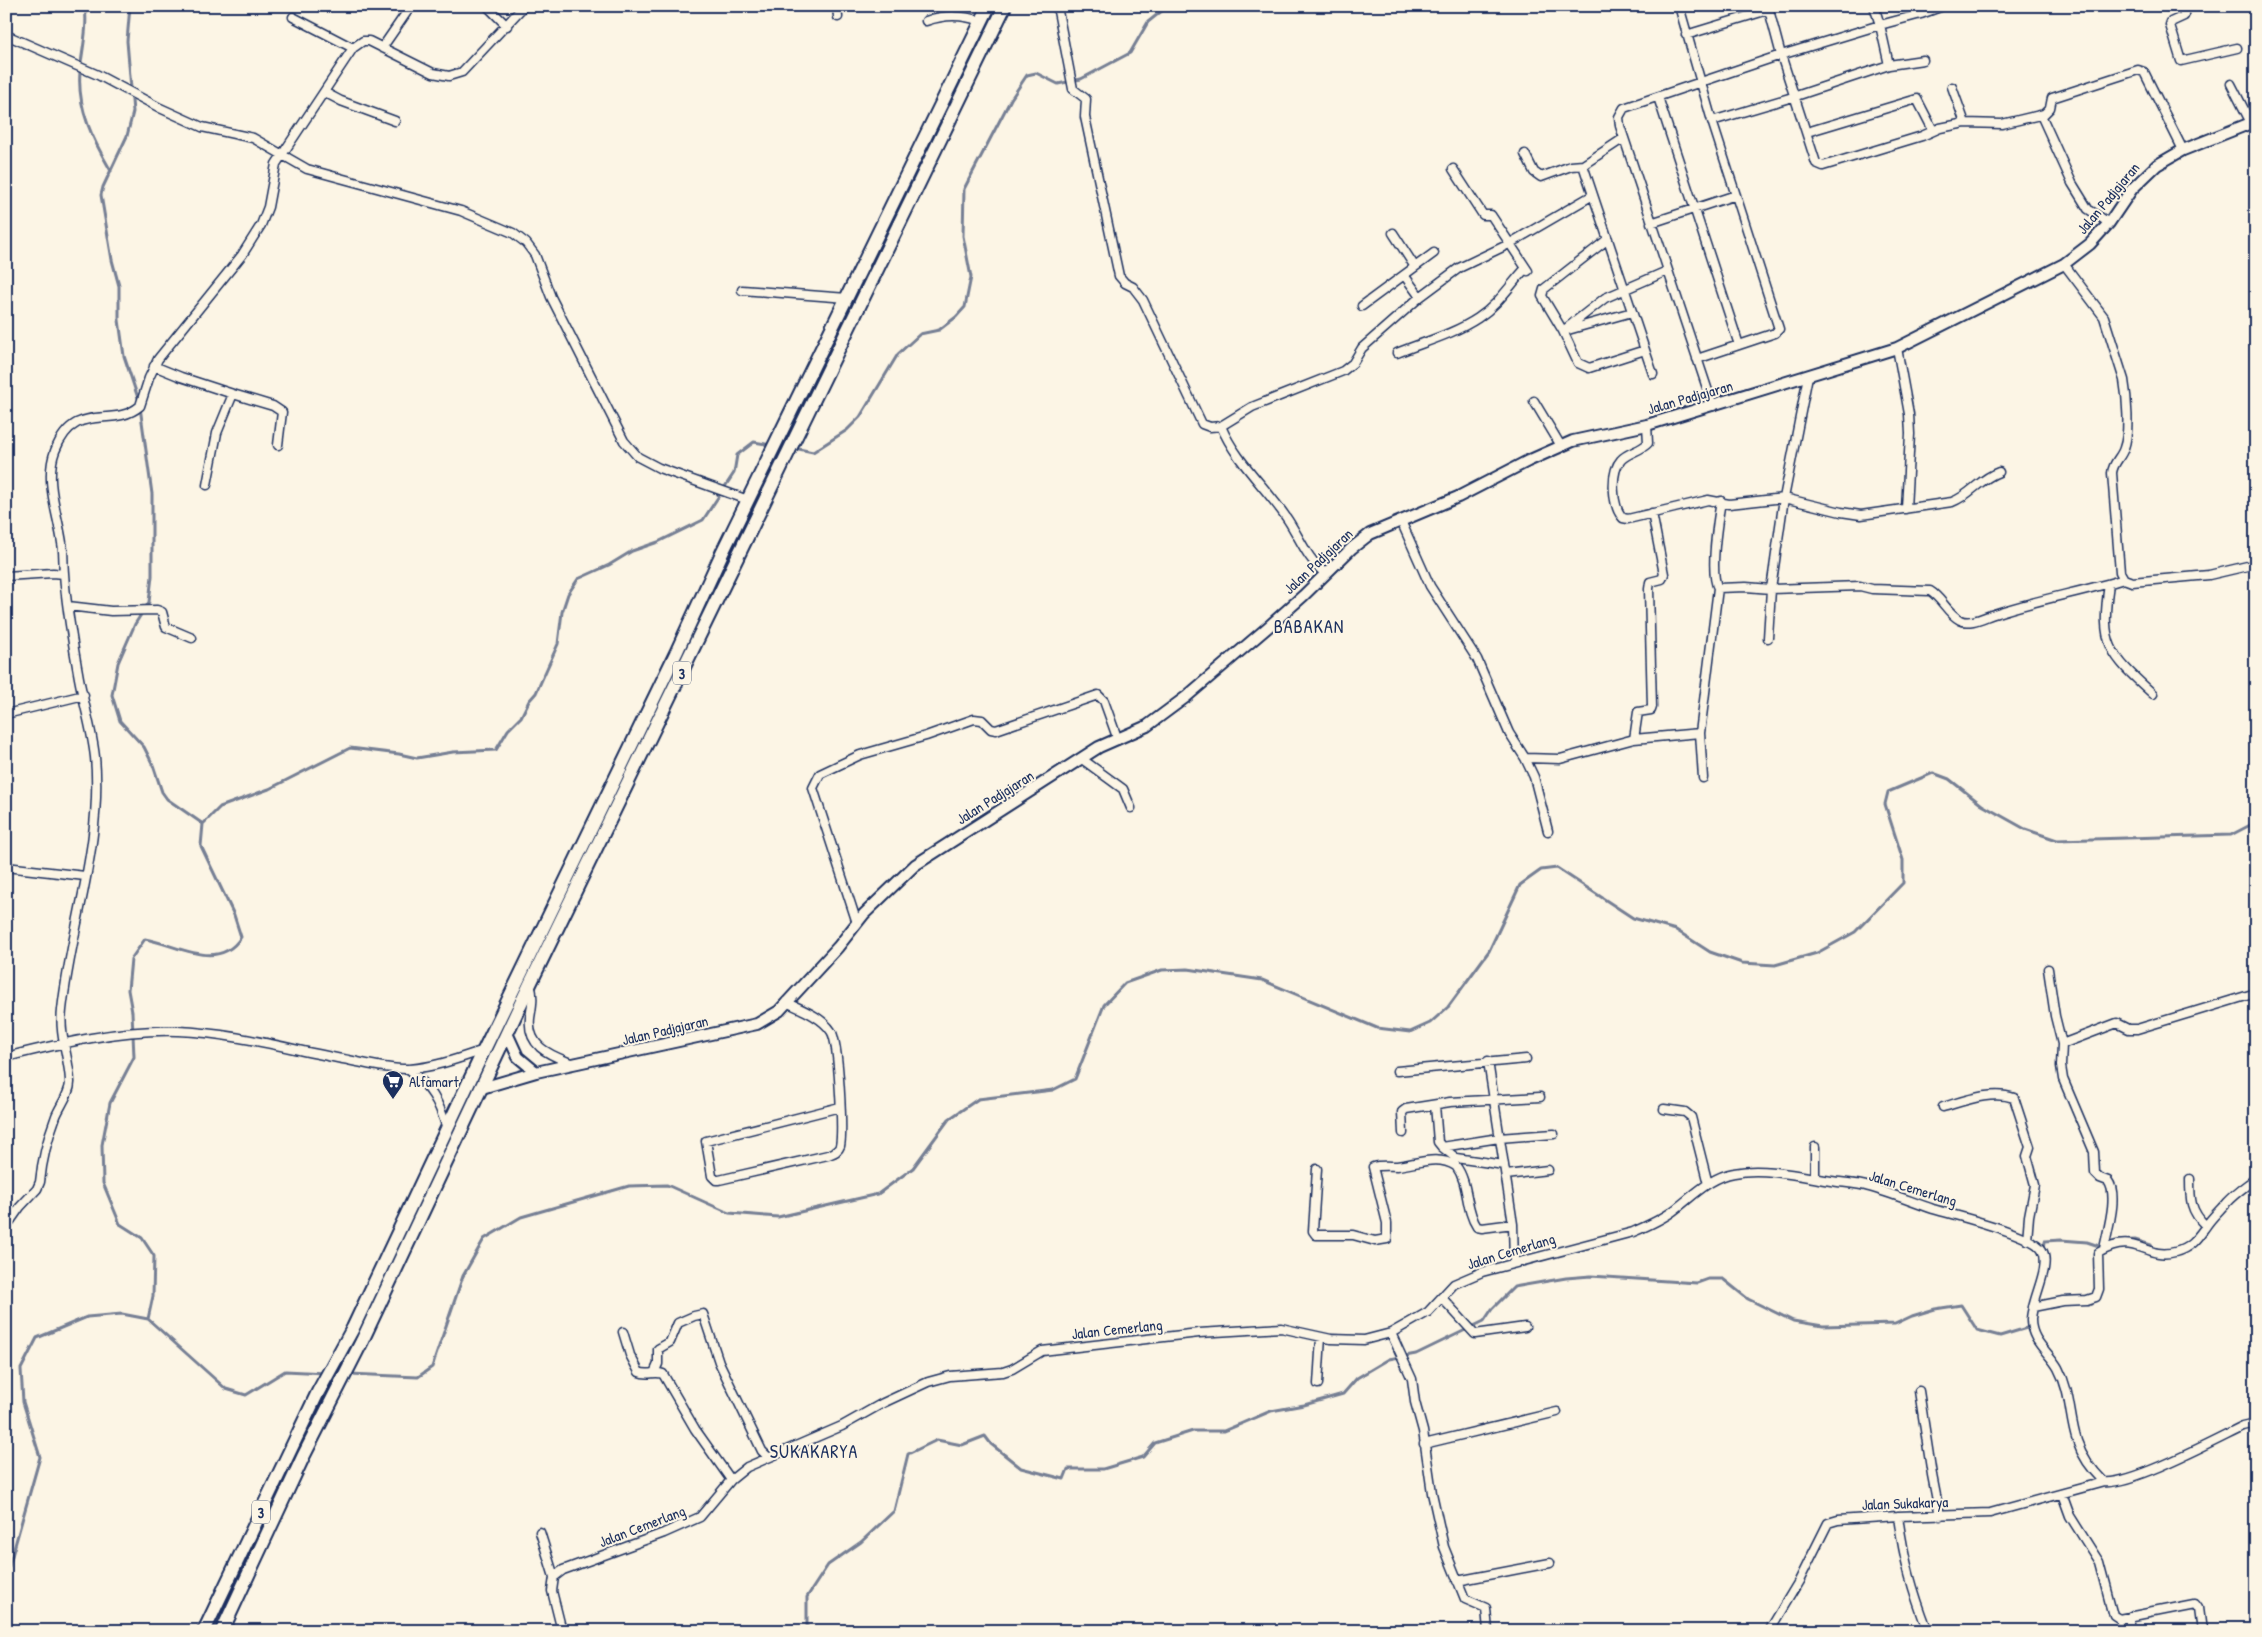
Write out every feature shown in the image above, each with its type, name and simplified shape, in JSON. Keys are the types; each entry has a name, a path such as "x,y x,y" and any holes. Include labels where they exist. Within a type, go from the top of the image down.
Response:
{"main road":[{"name":"3","path":"204,1631 318,1392 353,1328 545,922 748,500 989,6"},
{"name":"3","path":"222,1631 332,1398 362,1341 530,984 1005,6"},
{"path":"545,922 557,929"}],"street":[{"path":"382,48 410,6"},
{"path":"487,6 507,26"},
{"path":"6,1227 20,1207 37,1189 50,1133 71,1082 62,1043 61,1011 95,808 92,740 84,695 79,679 64,574 62,542 52,493 54,452 64,435 79,421 116,415 138,408 154,366 242,254 260,225 268,207 276,164 353,48 363,41 370,41 433,73 449,76 462,72 524,6"},
{"path":"836,6 838,17"},
{"path":"1056,6 1073,89 1086,99 1085,117 1119,276 1125,283 1133,287 1143,300 1202,424 1210,427 1221,426 1252,407 1343,371 1353,363 1362,348 1420,297 1459,268 1510,244 1593,195"},
{"path":"1679,6 1712,121 1779,329 1775,333 1697,359"},
{"path":"1874,6 1889,66"},
{"path":"1713,406 1620,126 1620,112 1624,108 1781,54 1943,6"},
{"path":"2184,6 2184,16 2172,22 2170,26 2181,61 2237,48"},
{"path":"1686,35 1768,8 1816,163 1823,166 1922,136 1933,130 1965,123 2002,124 2041,115 2048,111 2052,98 2141,70 2183,150"},
{"path":"926,21 942,16 960,15 982,21"},
{"path":"293,17 353,48"},
{"path":"6,35 98,75 160,108 202,127 253,138 281,156 307,169 468,214 513,233 526,243 534,255 551,297 624,441 638,457 659,468 748,500"},
{"path":"1712,121 1889,66 1923,60"},
{"path":"2230,84 2254,122"},
{"path":"1952,87 1965,123"},
{"path":"324,92 342,101 395,121"},
{"path":"1658,97 1739,345"},
{"path":"1806,132 1917,99 1933,130"},
{"path":"2041,115 2072,183 2088,209 2109,223"},
{"name":"Jalan Padjajaran","path":"482,1088 536,1072 757,1024 774,1015 857,923 915,865 1099,747 1147,726 1186,697 1296,603 1352,548 1370,534 1484,486 1515,468 1561,446 1713,406 1897,348 2064,264 2090,244 2109,223 2124,200 2148,172 2183,150 2254,122"},
{"path":"1525,154 1534,172 1541,177 1571,166 1583,165 1624,138"},
{"path":"1583,165 1653,374"},
{"path":"1397,353 1460,328 1479,318 1527,270 1491,215 1483,215 1453,169"},
{"path":"1651,222 1736,195"},
{"path":"1393,233 1415,267"},
{"path":"1608,239 1542,292 1575,358 1585,368 1614,361 1645,350"},
{"path":"1362,306 1434,253"},
{"path":"2064,264 2104,317 2126,390 2125,442 2122,454 2114,463 2112,473 2120,572 2124,578 2132,582 2210,575 2256,564"},
{"path":"1563,331 1590,309 1624,289 1667,271"},
{"path":"1404,275 1420,297"},
{"path":"742,290 847,298"},
{"path":"1563,331 1632,312"},
{"path":"1897,348 1909,414 1910,434 1906,509"},
{"path":"154,366 181,377 273,406 282,412 278,445"},
{"path":"1768,638 1771,589 1784,498 1808,376"},
{"path":"206,485 218,433 234,394"},
{"path":"1534,401 1561,446"},
{"path":"1646,425 1648,444 1621,460 1613,488 1615,506 1623,518 1628,519 1652,514 1708,500 1729,504 1784,498 1841,512 1861,514 1906,509 1952,502 1962,498 1985,477 1999,472"},
{"path":"1221,426 1245,466 1288,520 1304,551 1314,565 1326,574"},
{"path":"1703,778 1700,733 1718,588 1716,581 1716,543 1721,501"},
{"path":"1634,739 1638,712 1652,708 1650,582 1662,580 1664,574 1652,514"},
{"path":"1401,521 1430,586 1476,659 1509,733 1525,758 1534,777 1548,831"},
{"path":"6,576 64,574"},
{"path":"1718,588 1746,587 1771,589 1860,586 1872,589 1930,591 1937,595 1945,607 1961,621 1971,622 2014,607 2109,584 2124,578"},
{"path":"2109,584 2105,609 2108,643 2116,658 2127,671 2153,694"},
{"path":"68,606 111,611 157,610 162,612 166,627 192,638"},
{"path":"6,714 84,695"},
{"path":"857,923 814,788 820,774 860,755 926,736 974,719 982,720 991,729 996,730 1095,696 1100,696 1104,701 1118,740"},
{"path":"1525,758 1560,759 1634,739 1700,733"},
{"path":"1082,759 1123,789 1132,808"},
{"path":"6,867 85,876"},
{"path":"2048,969 2055,1016 2062,1044 2061,1066 2063,1079 2094,1152 2095,1173 2100,1178 2108,1181 2112,1188 2112,1209 2104,1249"},
{"path":"530,984 533,994 531,1031 535,1043 543,1052 574,1064"},
{"path":"2062,1044 2117,1023 2129,1029 2137,1029 2256,993"},
{"path":"786,1002 810,1014 831,1031 836,1042 840,1107 840,1147 835,1152 720,1180 716,1180 712,1176 706,1141 840,1107"},
{"path":"6,1057 62,1043 140,1032 163,1031 218,1036 376,1066 409,1069 445,1063 484,1050"},
{"path":"507,1033 518,1057 536,1072"},
{"path":"1397,1071 1488,1061 1526,1059"},
{"path":"1488,1061 1513,1224 1514,1263"},
{"path":"409,1069 425,1083 434,1095 441,1108 447,1130"},
{"path":"1403,1134 1402,1112 1435,1105 1493,1098 1540,1096"},
{"path":"1943,1107 1988,1096 2014,1098 2030,1147 2027,1156 2035,1186 2029,1216 2027,1240"},
{"path":"1435,1105 1438,1142 1442,1147 1456,1158 1504,1165"},
{"path":"1664,1109 1685,1112 1691,1117 1708,1184"},
{"path":"1442,1147 1499,1138 1554,1134"},
{"path":"1815,1147 1815,1178"},
{"path":"1317,1169 1313,1231 1316,1235 1353,1235 1375,1241 1387,1239 1387,1223 1373,1168 1399,1166 1423,1160 1434,1160 1456,1166 1462,1178 1470,1210 1477,1227 1513,1224"},
{"path":"1506,1175 1548,1170"},
{"name":"Jalan Cemerlang","path":"554,1577 563,1570 664,1533 700,1517 731,1480 747,1467 842,1426 883,1403 928,1382 950,1376 1003,1372 1020,1365 1042,1351 1264,1328 1292,1330 1321,1338 1357,1340 1391,1333 1428,1312 1454,1284 1482,1272 1633,1232 1652,1224 1721,1176 1746,1171 1868,1186 1993,1226 2042,1248 2045,1263 2033,1307 2032,1328 2036,1339 2057,1366 2064,1380 2078,1442 2088,1462 2104,1482"},
{"path":"2033,1307 2063,1301 2087,1300 2096,1297 2099,1289 2098,1253 2104,1249 2128,1243 2138,1244 2156,1253 2176,1252 2192,1244 2228,1201 2256,1178"},
{"path":"2190,1179 2190,1204 2194,1214 2206,1226"},
{"path":"1442,1298 1475,1334 1525,1327"},
{"path":"654,1373 658,1364 658,1350 670,1342 678,1323 704,1314 719,1362 762,1451 768,1457"},
{"path":"623,1332 630,1355 639,1372 645,1375 663,1374 695,1429 731,1480"},
{"path":"1391,1333 1412,1379 1444,1547 1465,1599 1486,1608 1488,1631"},
{"path":"1318,1384 1321,1338"},
{"path":"1919,1392 1940,1516"},
{"path":"1424,1444 1557,1412"},
{"path":"2104,1482 2120,1481 2161,1466 2243,1428 2256,1424"},
{"name":"Jalan Sukakarya","path":"1769,1631 1799,1581 1825,1525 1838,1520 1990,1513 2104,1482"},
{"path":"2062,1494 2070,1516 2100,1562 2114,1615 2119,1618 2195,1604 2198,1608 2200,1631"},
{"path":"1898,1516 1904,1560 1916,1601 1928,1631"},
{"path":"540,1532 554,1577 552,1592 562,1631"},
{"path":"1457,1581 1550,1563"},
{"path":"2131,1616 2131,1631"}],"waterway":[{"path":"85,6 85,31 80,72 81,99 92,136 111,171"},
{"path":"130,6 127,41 133,112 127,136 101,195 112,260 119,286 119,320 124,356 139,401"},
{"path":"794,448 813,452 847,430 860,417 898,354 920,334 939,330 956,317 965,307 971,277 963,236 964,189 1011,99 1027,75 1036,73 1058,84 1081,79 1130,53 1148,22 1168,6"},
{"path":"140,407 152,494 152,576 149,602 135,624 118,663 112,695 120,721 144,747 153,765 162,792 167,799 203,824"},
{"path":"148,1319 153,1296 154,1256 142,1238 120,1224 103,1183 102,1145 110,1103 134,1057 132,1012 128,990 131,959 145,939 209,955 221,953 232,948 241,937 234,915 201,846 203,824 220,807 269,789 350,748 417,758 453,752 496,750 508,730 521,717 529,701 536,693 558,644 562,612 568,594 578,579 609,565 632,551 658,542 703,520 734,473 737,455 754,442 771,445"},
{"path":"349,1374 418,1377 432,1367 463,1276 484,1239 521,1217 629,1186 667,1185 729,1213 778,1217 878,1194 913,1168 949,1119 978,1099 1053,1090 1075,1079 1104,1005 1125,983 1162,970 1188,969 1262,980 1377,1028 1410,1032 1430,1023 1448,1007 1489,951 1520,885 1541,870 1557,868 1633,918 1676,930 1710,952 1742,963 1775,965 1817,953 1855,932 1903,883 1903,860 1885,804 1888,792 1933,773 1949,779 1982,805 2025,829 2057,840 2231,835 2256,822"},
{"path":"2237,1188 2256,1174"},
{"path":"2215,1211 2225,1199"},
{"path":"2044,1250 2045,1241 2061,1240 2087,1242 2099,1246 2116,1241 2135,1240 2151,1245 2154,1250"},
{"path":"807,1631 807,1597 828,1565 861,1542 894,1511 908,1454 937,1440 962,1445 985,1436 991,1444 1021,1468 1064,1479 1068,1469 1103,1469 1143,1457 1155,1443 1193,1431 1224,1431 1271,1411 1304,1405 1343,1394 1357,1378 1389,1359 1416,1354 1484,1321 1492,1309 1514,1287 1566,1278 1591,1276 1697,1283 1708,1279 1723,1279 1748,1299 1793,1321 1823,1326 1895,1324 1912,1316 1935,1309 1961,1305 1977,1330 2000,1336 2030,1327"},
{"path":"6,1577 40,1457 23,1402 21,1369 37,1338 87,1317 122,1314 148,1319 226,1389 246,1395 285,1371 326,1373"}],"place":[{"name":"Alfamart","path":"393,1100"}],"district":[{"name":"BABAKAN","path":"1309,626"},
{"name":"SUKAKARYA","path":"814,1451"}]}
